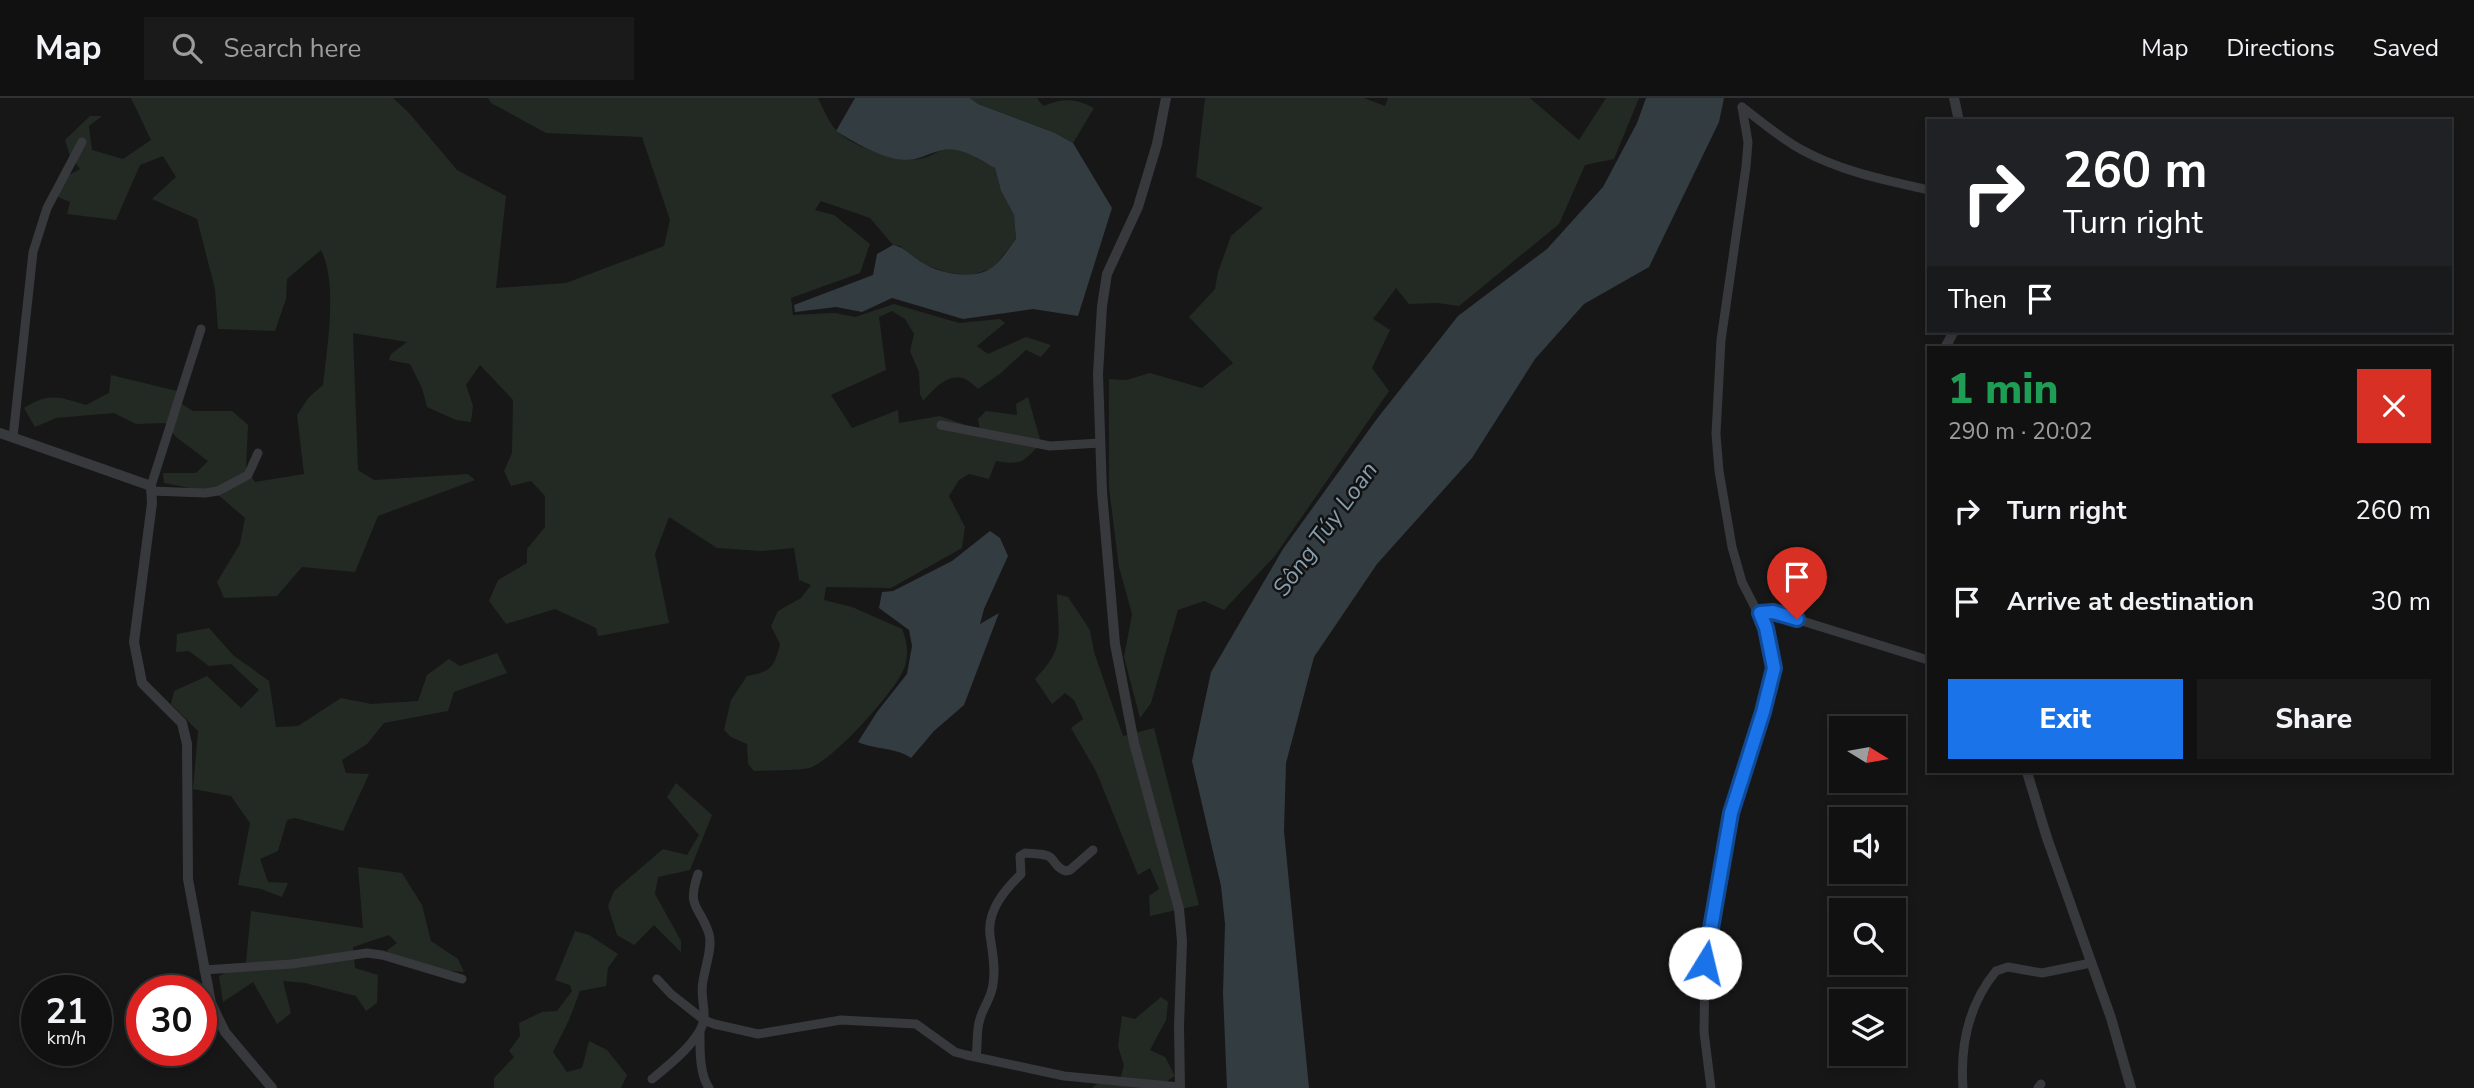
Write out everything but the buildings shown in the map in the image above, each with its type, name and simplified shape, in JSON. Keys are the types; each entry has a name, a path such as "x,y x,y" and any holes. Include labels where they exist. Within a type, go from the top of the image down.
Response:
{"street":[{"path":"657,978 702,1024 758,1034 841,1020 916,1024 955,1052 1064,1076 1180,1087 1180,909 1134,743 1115,644 1107,577 1098,374 1102,306 1107,274 1138,207 1157,144 1166,98"},
{"path":"1954,98 1959,119"},
{"path":"1711,1088 1704,1032 1705,963 1731,813 1774,668 1766,628 1742,582 1732,547 1719,471 1716,434 1721,340 1748,142 1742,107 1782,138 1824,161 1857,173 1927,190"},
{"path":"13,437 27,320 29,277 35,244 47,208 82,142"},
{"path":"201,329 151,488 152,503 134,642 142,683 182,723 187,744 188,879 211,1003 225,1032 272,1088"},
{"path":"941,425 1051,446 1100,443"},
{"path":"0,433 151,488 205,493 218,491 248,475 258,453"},
{"path":"1760,613 1773,612 1927,660"},
{"path":"2027,773 2047,838 2111,1018 2131,1088"},
{"path":"976,1057 979,1020 994,982 993,948 989,931 992,916 1001,896 1021,874 1020,856 1025,853 1046,855 1051,857 1056,867 1065,871 1070,870 1093,850"},
{"path":"698,874 692,902 709,935 701,989 700,1056 709,1088"},
{"path":"204,970 292,964 367,953 462,979"},
{"path":"1963,1088 1961,1072 1970,1015 1996,971 2008,967 2042,973 2091,963"},
{"path":"652,1079 679,1055 702,1024"}],"shaded area":[{"path":"131,98 393,98 457,170 506,196 496,288 566,283 664,246 670,220 642,137 546,133 491,103 488,98 818,98 837,131 854,143 876,152 899,158 919,159 950,149 965,152 995,168 1001,191 1014,215 1016,239 993,268 969,276 923,264 900,246 893,245 870,218 821,201 815,210 834,215 870,244 860,273 791,298 793,315 835,313 855,317 894,304 959,323 1000,319 1005,323 977,346 988,354 1026,337 1051,345 1041,357 1026,350 978,389 963,378 951,378 940,384 923,401 919,372 910,351 914,334 905,319 892,311 879,317 886,370 831,395 852,428 898,410 899,423 940,416 980,430 978,419 986,411 1017,415 1016,404 1028,397 1041,443 1022,461 996,461 989,479 969,474 959,480 949,496 965,527 962,548 891,588 826,587 824,600 852,607 902,629 907,656 897,681 875,710 832,753 809,768 754,771 748,764 747,744 731,737 724,730 731,700 747,676 767,670 774,663 780,644 771,626 778,611 801,598 811,585 799,580 794,548 761,551 717,548 669,517 655,554 669,623 598,636 596,628 555,609 506,624 489,601 498,580 527,563 527,549 545,527 545,496 531,481 511,486 504,471 512,453 513,400 480,365 466,385 473,406 471,422 456,420 427,407 422,388 410,364 389,360 391,354 407,342 353,333 358,470 374,480 468,474 475,480 378,516 355,572 302,567 277,596 224,598 217,582 240,544 245,518 216,493 164,483 163,473 196,473 208,461 176,437 165,423 136,424 114,413 56,418 35,427 24,408 47,398 86,405 109,393 111,375 177,391 177,401 193,411 232,411 248,425 246,469 255,482 304,474 297,415 309,397 323,385 329,335 329,280 321,250 287,279 286,299 275,331 218,329 215,289 197,219 152,199 176,177 163,156 140,165 116,220 67,214 70,202 56,196 62,179 80,169 70,156 65,140 90,116 102,116 89,126 92,150 123,159 151,140"},
{"path":"970,98 1037,98 1043,106 1069,100 1094,108 1073,143 1055,133 978,104"},
{"path":"1205,98 1364,98 1385,106 1388,98 1530,98 1579,140 1606,98 1639,98 1614,159 1585,165 1559,224 1459,306 1438,303 1409,304 1396,288 1373,319 1390,330 1372,368 1389,391 1274,557 1224,610 1204,601 1178,610 1151,703 1140,718 1124,657 1132,614 1119,567 1109,488 1109,379 1126,380 1150,373 1202,388 1233,363 1189,317 1215,289 1231,236 1263,208 1196,177"},
{"path":"1057,594 1068,597 1090,630 1094,652 1123,736 1154,728 1199,905 1150,916 1149,896 1159,889 1150,868 1138,875 1096,771 1071,728 1083,719 1074,700 1065,693 1052,704 1035,679 1056,649 1059,631"},
{"path":"209,628 233,655 269,681 276,727 298,726 341,698 371,704 418,701 427,675 449,659 460,666 497,653 507,673 454,692 448,711 384,723 367,744 342,760 346,773 369,774 343,831 295,818 287,820 278,851 260,859 268,882 288,883 282,897 261,889 238,885 250,823 231,796 193,789 198,731 171,704 174,691 207,676 241,708 259,690 231,664 209,666 189,651 176,652 177,634"},
{"path":"676,783 712,815 690,870 658,877 655,894 681,941 681,952 654,925 634,945 617,935 608,906 614,891 663,849 687,855 699,835 667,797"},
{"path":"358,867 402,873 422,905 431,941 458,959 464,972 428,969 386,951 397,943 389,935 353,947 355,968 378,975 377,1003 366,1011 356,996 305,983 283,981 291,1013 277,1024 253,982 223,1002 219,976 246,963 251,911 363,928"},
{"path":"575,931 589,935 618,954 608,968 606,986 580,991 553,1052 567,1072 582,1068 589,1041 607,1050 627,1075 621,1088 494,1088 494,1078 514,1057 509,1051 520,1036 519,1023 542,1012 557,1011 572,991 570,985 555,980"},
{"path":"1161,997 1168,1002 1166,1020 1150,1050 1165,1057 1175,1076 1156,1088 1092,1088 1098,1083 1118,1085 1124,1066 1118,1046 1122,1016 1135,1019"}],"water":[{"path":"855,98 970,98 978,104 1055,133 1073,143 1112,208 1078,316 1033,309 963,319 892,298 862,312 836,307 795,312 794,305 873,275 877,254 893,245 938,270 969,275 995,265 1016,239 1014,215 1001,191 995,168 968,153 954,149 903,160 865,148 836,131"},
{"name":"Sông Túy Loan","path":"1646,98 1724,98 1719,122 1649,267 1584,304 1535,359 1472,458 1377,564 1314,657 1286,763 1284,831 1309,1088 1227,1088 1223,993 1225,924 1221,886 1192,761 1211,672 1283,549 1376,420 1458,316 1547,249 1603,187 1637,123"},
{"path":"990,531 1000,538 1008,556 984,609 980,624 999,613 964,705 934,731 911,758 858,742 877,712 907,674 912,646 909,630 879,608 882,592 893,591 952,561"}],"route":[{"path":"1705,963 1731,813 1774,668 1766,628 1760,613 1773,612 1797,619"}]}
